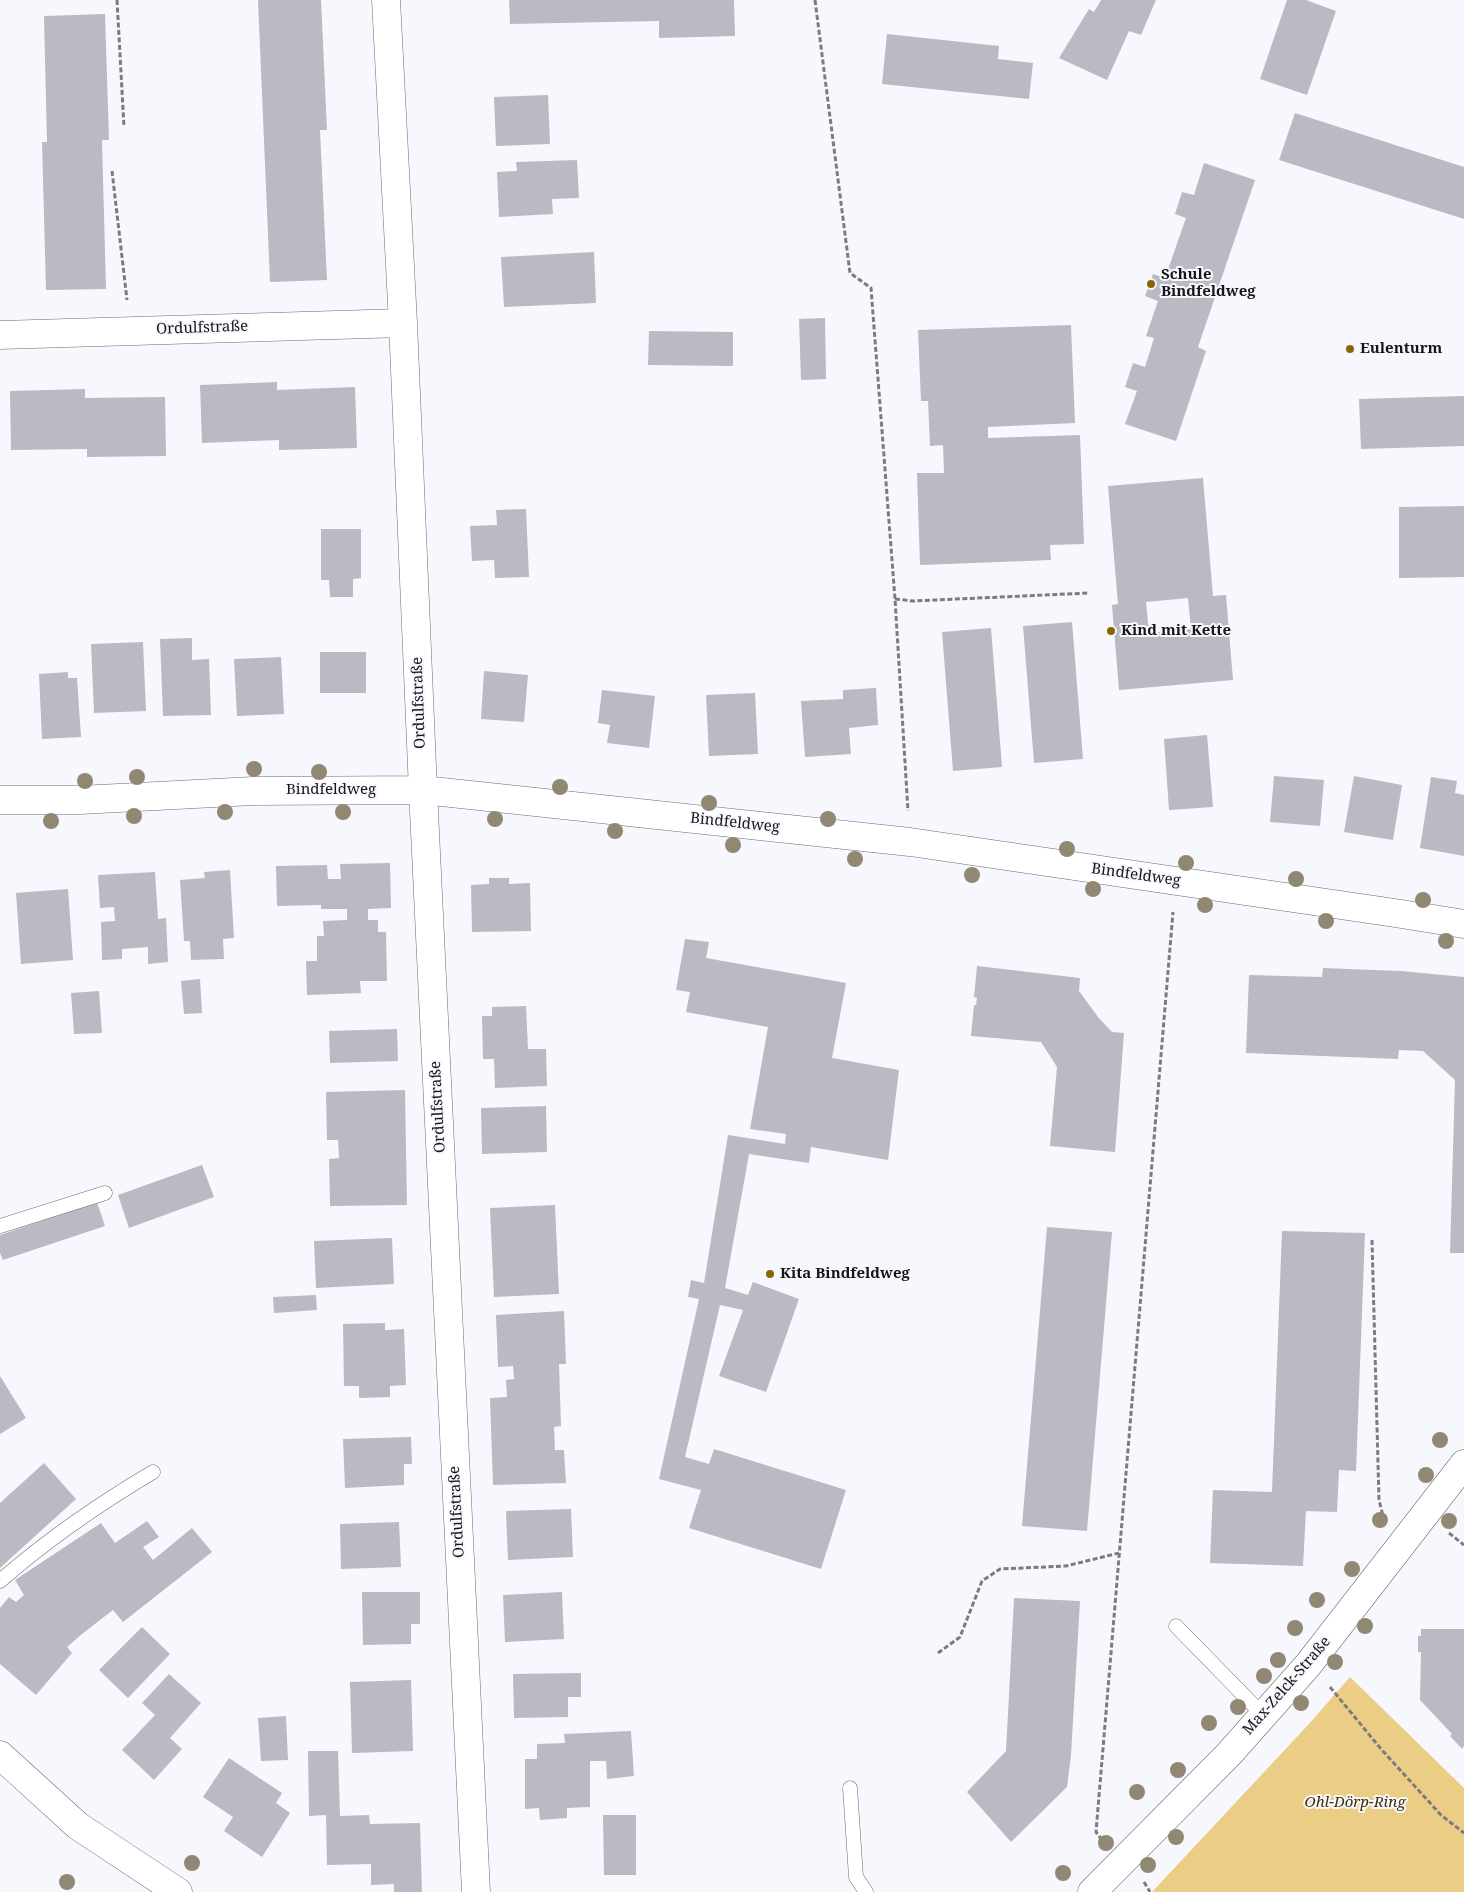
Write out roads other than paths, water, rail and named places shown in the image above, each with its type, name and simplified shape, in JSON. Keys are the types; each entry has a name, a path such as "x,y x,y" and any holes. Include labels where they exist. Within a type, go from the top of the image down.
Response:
{"street":[{"name":"Ordulfstraße","path":"386,0 403,322 422,790 476,1892"},
{"name":"Ordulfstraße","path":"0,335 403,322"},
{"name":"Bindfeldweg","path":"0,800 80,800 253,791 422,790 910,842 1395,912 1464,924"},
{"name":"Max-Zelck-Straße","path":"1092,1892 1228,1754 1308,1666 1464,1464"},
{"path":"0,1755 78,1826 178,1892"}],"lane":[{"path":"0,1226 105,1193"},
{"path":"0,1580 73,1524 153,1472"},
{"path":"1176,1626 1263,1715"},
{"path":"850,1788 856,1877 866,1892"}],"place":[{"name":"Schule Bindfeldweg","path":"1151,284"},
{"name":"Eulenturm","path":"1350,349"},
{"name":"Kind mit Kette","path":"1111,631"},
{"name":"Kita Bindfeldweg","path":"770,1274"}],"park label":[{"name":"Ohl-Dörp-Ring","path":"1355,1803"}]}
